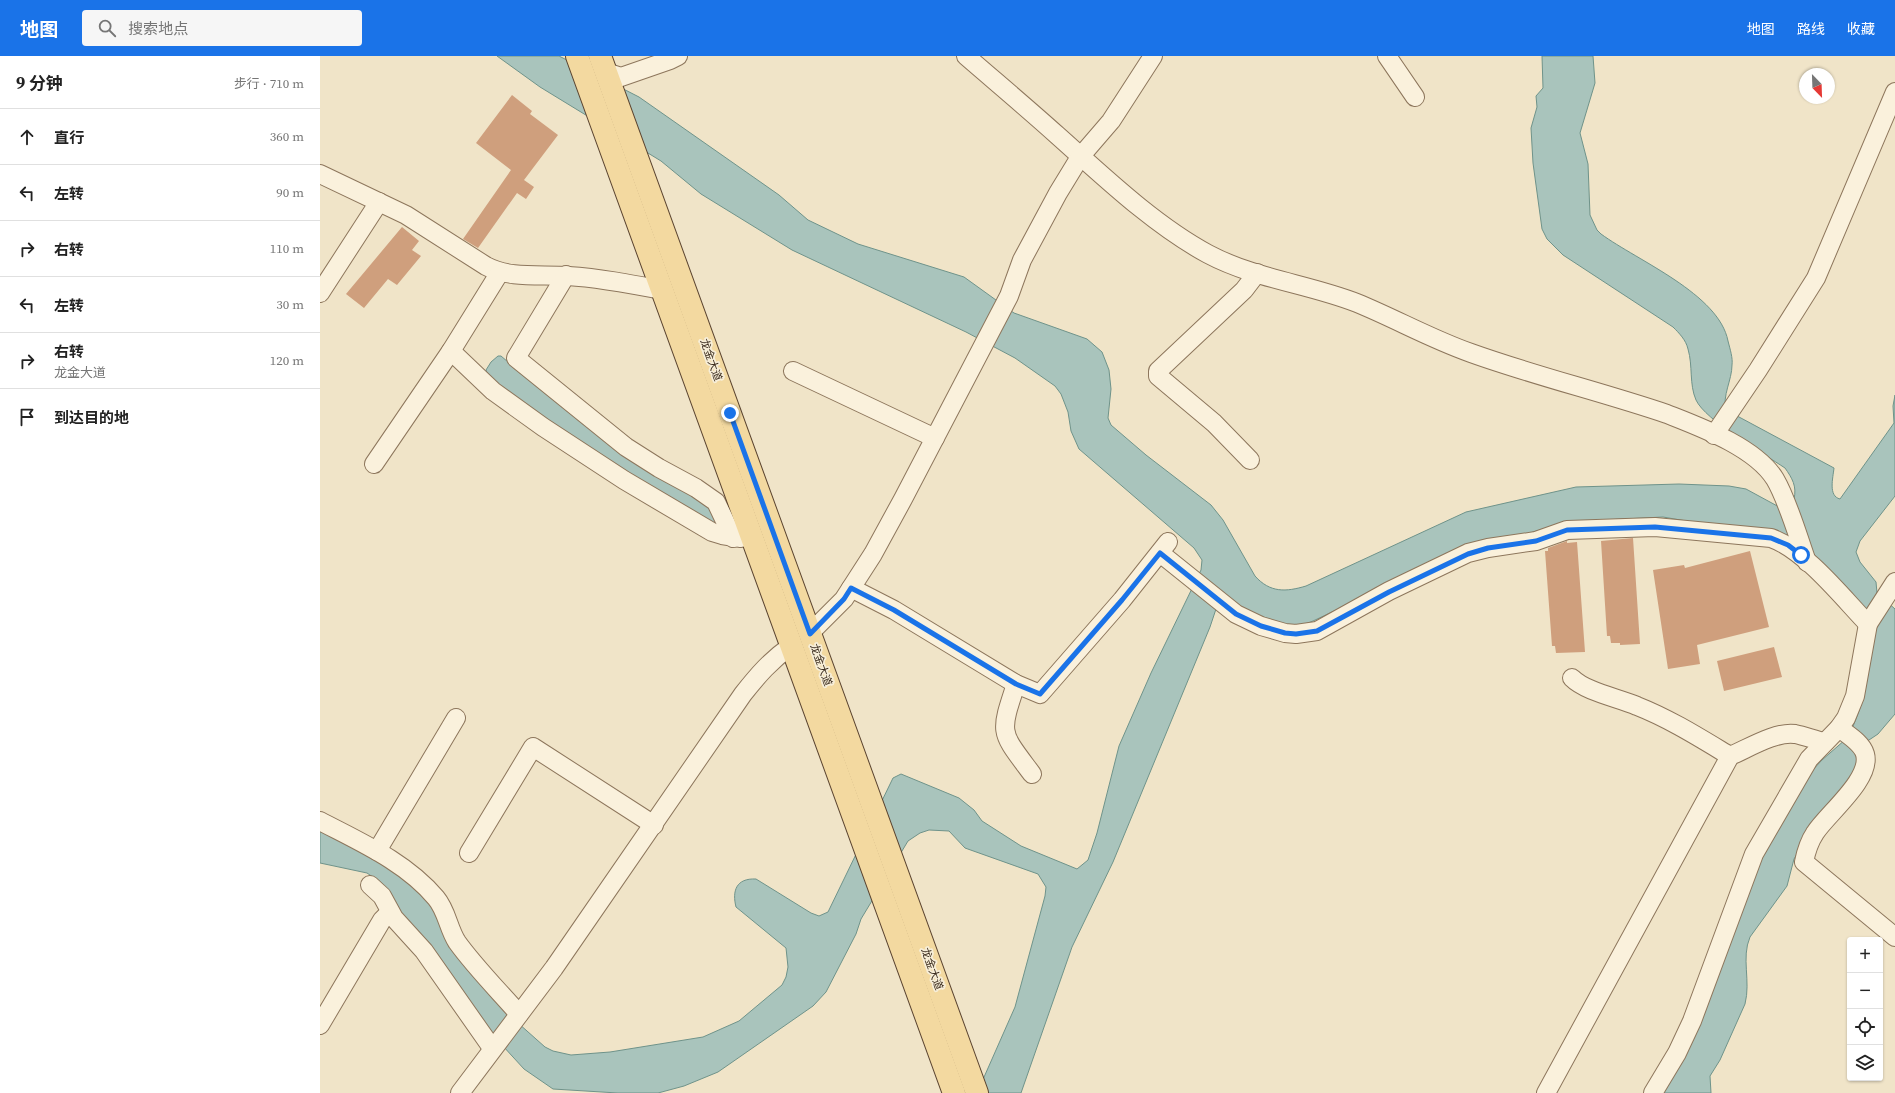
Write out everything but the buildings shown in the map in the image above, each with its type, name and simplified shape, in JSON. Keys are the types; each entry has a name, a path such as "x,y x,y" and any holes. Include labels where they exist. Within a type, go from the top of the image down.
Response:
{"main road":[{"name":"龙金大道","path":"579,62 662,290 742,537 792,646 954,1093"},
{"name":"龙金大道","path":"603,64 977,1092"}],"street":[{"path":"603,64 621,77 678,56"},
{"path":"966,56 1080,157 1139,206 1194,246 1228,263 1356,303 1437,341 1471,354 1640,405 1716,431 1765,466 1774,478 1782,494 1807,562"},
{"path":"810,634 844,599 888,527 1009,296 1022,260 1038,229 1080,157 1111,121 1153,56"},
{"path":"1387,56 1415,97"},
{"path":"1716,431 1816,278 1895,92"},
{"path":"320,174 379,202 422,225 486,266 500,272 566,275 608,280 662,290"},
{"path":"320,293 379,202"},
{"path":"374,464 451,351 500,272"},
{"path":"1250,460 1214,423 1158,376 1158,371 1244,290 1257,273"},
{"path":"566,275 516,358 626,447 659,468 696,488 716,502 742,537"},
{"path":"451,351 493,391 583,454 712,532 742,537"},
{"path":"793,371 935,438"},
{"path":"851,588 894,610 1016,684 1040,694 1122,600 1164,547 1192,580 1248,621 1285,633 1296,634 1317,631 1338,618 1468,554 1488,548 1536,541 1557,533 1578,529 1655,527 1771,538 1791,548 1807,562 1868,624"},
{"path":"1653,1093 1677,1053 1692,1022 1754,854 1809,759 1839,728 1846,718 1855,696 1868,624 1894,584"},
{"path":"460,1093 492,1048 554,968 761,671 778,655 792,646"},
{"path":"1572,678 1582,686 1638,706 1681,726 1730,756"},
{"path":"1016,684 1006,714 1004,728 1008,742 1032,774"},
{"path":"377,851 456,718"},
{"path":"1839,728 1860,745 1865,754 1866,765 1859,780 1815,832 1808,846 1804,862 1895,937"},
{"path":"1546,1093 1730,756 1765,741 1784,735 1793,734 1825,742"},
{"path":"469,853 533,747 654,824"},
{"path":"320,821 391,859 436,898 458,942 517,1016"},
{"path":"370,884 382,896 390,912 424,951 492,1048"},
{"path":"320,1025 382,920 390,912"}],"water":[{"path":"497,56 559,56 639,97 779,195 808,220 858,244 964,277 1014,313 1087,339 1102,352 1109,370 1111,389 1108,418 1111,425 1146,455 1211,505 1223,520 1255,576 1266,586 1279,590 1285,590 1306,586 1466,512 1576,487 1679,484 1729,486 1746,489 1781,508 1794,499 1795,490 1793,482 1785,468 1723,427 1702,408 1696,400 1687,346 1678,332 1673,327 1563,255 1547,239 1542,229 1533,163 1531,128 1537,107 1536,96 1543,88 1542,56 1593,56 1595,83 1580,133 1588,164 1590,215 1597,230 1601,234 1675,280 1710,308 1721,324 1728,341 1732,359 1732,371 1725,399 1726,410 1834,468 1832,486 1834,494 1840,499 1894,423 1893,406 1895,395 1895,496 1860,541 1856,552 1860,562 1876,582 1877,593 1895,609 1895,714 1878,734 1866,742 1850,733 1860,709 1866,687 1871,638 1807,550 1698,523 1663,517 1565,522 1436,563 1295,628 1217,606 1210,627 1113,862 1072,947 1021,1093 977,1093 1015,1007 1045,896 1046,887 1038,874 965,848 949,831 929,830 920,833 908,841 861,919 856,934 826,992 813,1006 718,1072 684,1086 658,1093 618,1093 553,1089 524,1069 480,1021 472,1004 465,1000 393,911 383,884 367,873 320,863 320,828 408,876 432,905 509,1015 545,1047 553,1051 571,1055 610,1052 703,1037 739,1021 782,985 786,977 788,967 786,948 736,907 735,891 740,883 749,879 756,879 811,913 819,916 828,912 893,778 901,774 959,798 974,810 982,821 1021,846 1077,869 1088,860 1097,833 1119,746 1151,673 1201,570 1202,560 1194,548 1079,449 1071,431 1068,412 1061,394 1055,386 1015,358 966,332 792,250 701,194 661,161 540,87"},
{"path":"498,356 501,356 515,368 713,508 720,521 715,525 613,468 491,383 486,370 491,362"},
{"path":"1846,739 1860,759 1846,785 1818,820 1794,859 1787,886 1750,937 1746,953 1747,995 1745,1004 1720,1060 1710,1076 1711,1093 1659,1093 1756,869 1809,774 1822,760"}],"route":[{"path":"730,413 810,634 844,599 851,588 894,610 1016,684 1040,694 1122,600 1160,553 1236,614 1248,621 1274,631 1296,634 1317,631 1338,618 1389,592 1478,550 1536,541 1546,536 1567,530 1655,527 1771,538 1788,545 1801,555"}]}
